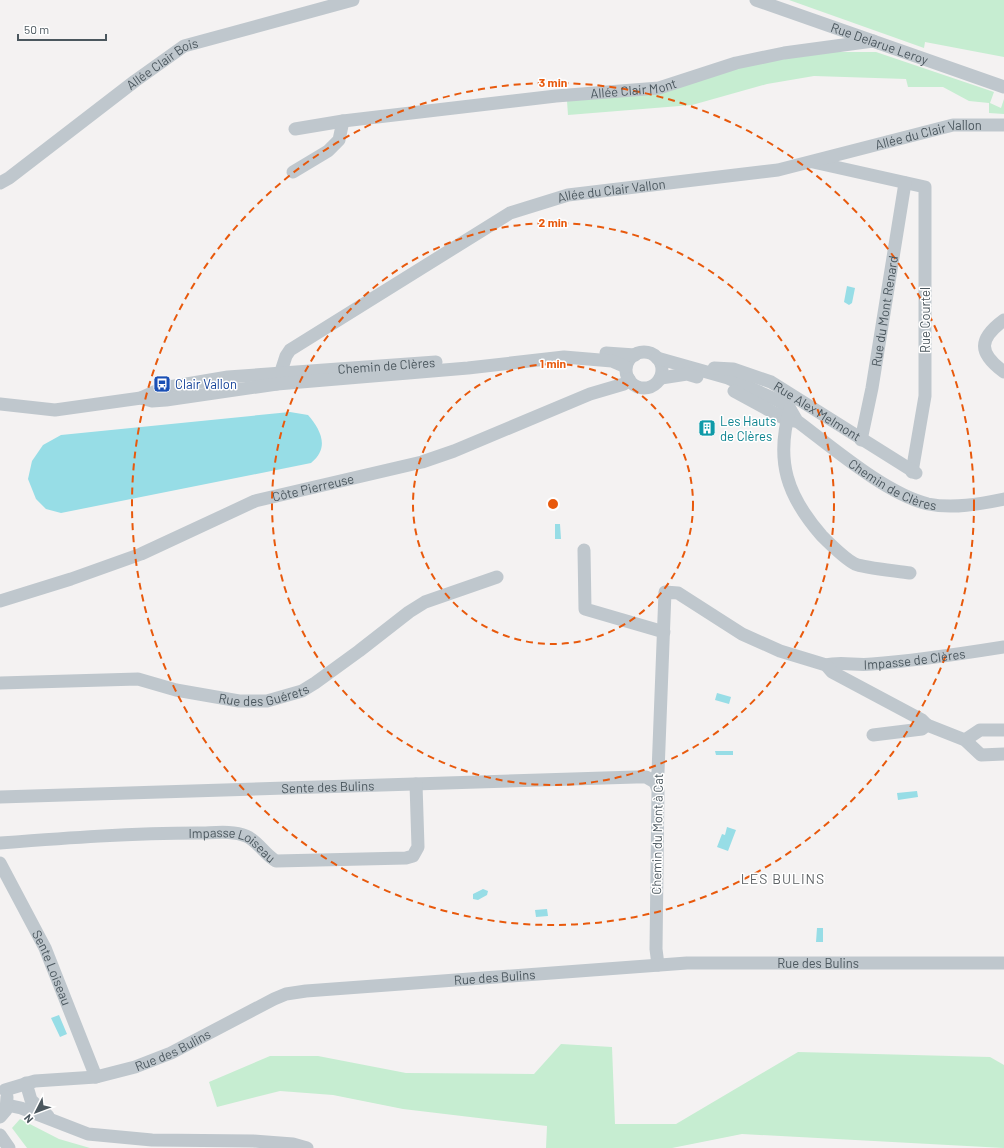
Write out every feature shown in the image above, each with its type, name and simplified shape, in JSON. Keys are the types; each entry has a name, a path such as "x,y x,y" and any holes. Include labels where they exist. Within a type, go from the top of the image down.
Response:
{"street":[{"name":"Allée Clair Bois","path":"0,183 9,178 135,81 184,46 353,0"},
{"name":"Rue Delarue Leroy","path":"756,0 1004,87"},
{"name":"Allée Clair Mont","path":"295,129 343,121 556,96 659,88 736,63 784,53 873,41"},
{"path":"293,172 328,151 340,140 343,121"},
{"name":"Allée du Clair Vallon","path":"278,379 286,356 290,350 510,213 568,195 778,170 953,125 1004,125"},
{"path":"811,162 905,183"},
{"name":"Rue du Mont Renard","path":"861,440 872,388 905,183"},
{"name":"Rue Courtel","path":"905,183 925,187 925,396 914,473"},
{"path":"1004,320 993,328 986,338 983,346 986,355 994,365 1004,372"},
{"name":"Chemin de Clères","path":"0,404 56,410 141,398 166,400 278,379 564,350 635,355"},
{"path":"644,352 657,358 662,367 661,378 657,384 645,389 633,384 627,373 630,359 635,355 644,352"},
{"name":"Chemin de Clères","path":"278,379 468,368 564,356 612,361 627,373"},
{"name":"Chemin de Clères","path":"657,358 728,378 778,401 791,417"},
{"name":"Rue Alex Melmont","path":"712,368 732,370 771,382 914,473"},
{"name":"Côte Pierreuse","path":"0,601 71,579 142,554 255,501 422,462 454,451 590,394 624,384 627,373"},
{"name":"Chemin de Clères","path":"661,378 687,374 710,381 749,397 791,417 879,480 905,496 928,504 948,506 982,504 1004,499"},
{"path":"791,417 783,434 784,467 789,484 807,518 829,543 855,564 910,573"},
{"path":"584,550 585,609 664,632"},
{"name":"Rue des Guérets","path":"0,683 138,679 176,690 239,701 267,701 302,691 315,683 359,651 408,612 425,602 497,577"},
{"name":"Chemin du Mont à Cat","path":"658,965 656,949 658,790 655,782 658,772 665,592"},
{"name":"Impasse de Clères","path":"665,592 678,593 742,634 780,651 826,665 838,662 870,665 900,662 1004,647"},
{"name":"Impasse de Clères","path":"826,665 832,672 922,720 927,725 965,740"},
{"path":"873,735 922,729 927,725"},
{"path":"1004,730 980,730 965,740 981,755 1004,754"},
{"name":"Sente des Bulins","path":"0,797 636,777 649,778 655,782"},
{"name":"Impasse Loiseau","path":"0,843 78,837 177,833 233,833 247,837 276,861 406,858 413,856 418,847 416,784"},
{"name":"Sente Loiseau","path":"0,863 45,948 96,1077"},
{"name":"Rue des Bulins","path":"2,1088 26,1083 96,1077 134,1067 171,1053 286,994 306,991 658,965 1004,963"},
{"path":"26,1083 31,1100 54,1121"},
{"path":"0,1117 7,1105 2,1088"},
{"path":"7,1105 88,1134 152,1140 253,1141 293,1144 307,1148"}],"green space":[{"path":"789,0 1004,0 1004,57 925,42 924,48"},
{"path":"812,52 876,52 994,92 990,103 1001,108 1004,99 1004,114 989,113 989,103 969,101 943,87 908,87 906,79 814,76 767,84 692,105 568,115 567,101"},
{"path":"561,1044 612,1047 615,1124 676,1124 798,1052 990,1057 1004,1065 1004,1148 742,1134 672,1148 546,1148 547,1126 403,1109 333,1095 280,1091 217,1107 209,1082 270,1056 318,1056 406,1073 534,1074"},
{"path":"20,1119 59,1139 90,1148 27,1148 12,1128"}],"water":[{"path":"847,286 855,288 852,303 849,305 844,302"},
{"path":"290,412 308,415 320,433 322,445 317,457 311,463 61,513 46,509 36,499 28,479 32,461 43,445 61,435"},
{"path":"555,524 560,524 561,539 555,539"},
{"path":"717,693 731,697 729,704 715,700"},
{"path":"715,751 733,751 733,755 716,755"},
{"path":"917,791 918,797 898,800 897,793"},
{"path":"727,827 736,830 728,851 717,847 722,834 725,835"},
{"path":"483,889 488,891 487,895 478,900 473,899 473,894"},
{"path":"547,909 548,916 536,917 535,910"},
{"path":"817,928 823,928 823,942 816,942"},
{"path":"59,1015 67,1034 60,1037 51,1018"}],"place":[{"name":"Clair Vallon","path":"162,384"},
{"name":"Les Hauts de Clères","path":"707,428"}],"district":[{"name":"LES BULINS","path":"783,879"}]}
